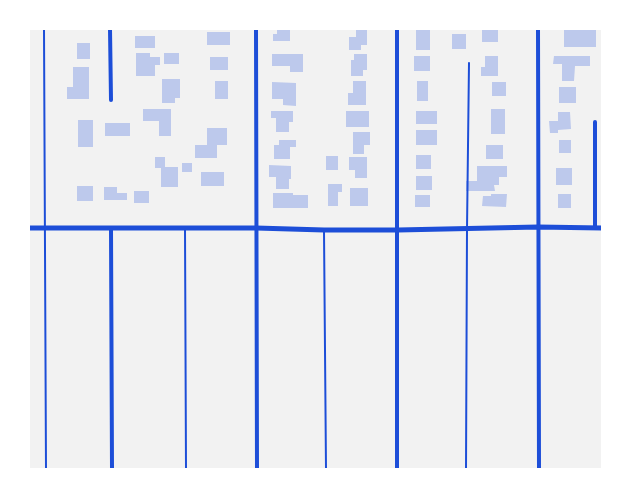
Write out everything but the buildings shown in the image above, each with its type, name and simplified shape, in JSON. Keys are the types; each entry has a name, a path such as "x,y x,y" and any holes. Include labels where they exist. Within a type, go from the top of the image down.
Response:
{"street":[{"path":"110,29 111,100"},
{"path":"256,29 257,469"},
{"path":"397,469 398,29"},
{"path":"538,29 539,469"},
{"path":"595,122 595,228"},
{"path":"29,228 256,228 324,230 538,227 602,228"},
{"path":"111,228 112,469"}],"lane":[{"path":"44,29 46,469"},
{"path":"466,469 466,229 469,63"},
{"path":"185,228 186,469"},
{"path":"324,230 326,469"}]}
